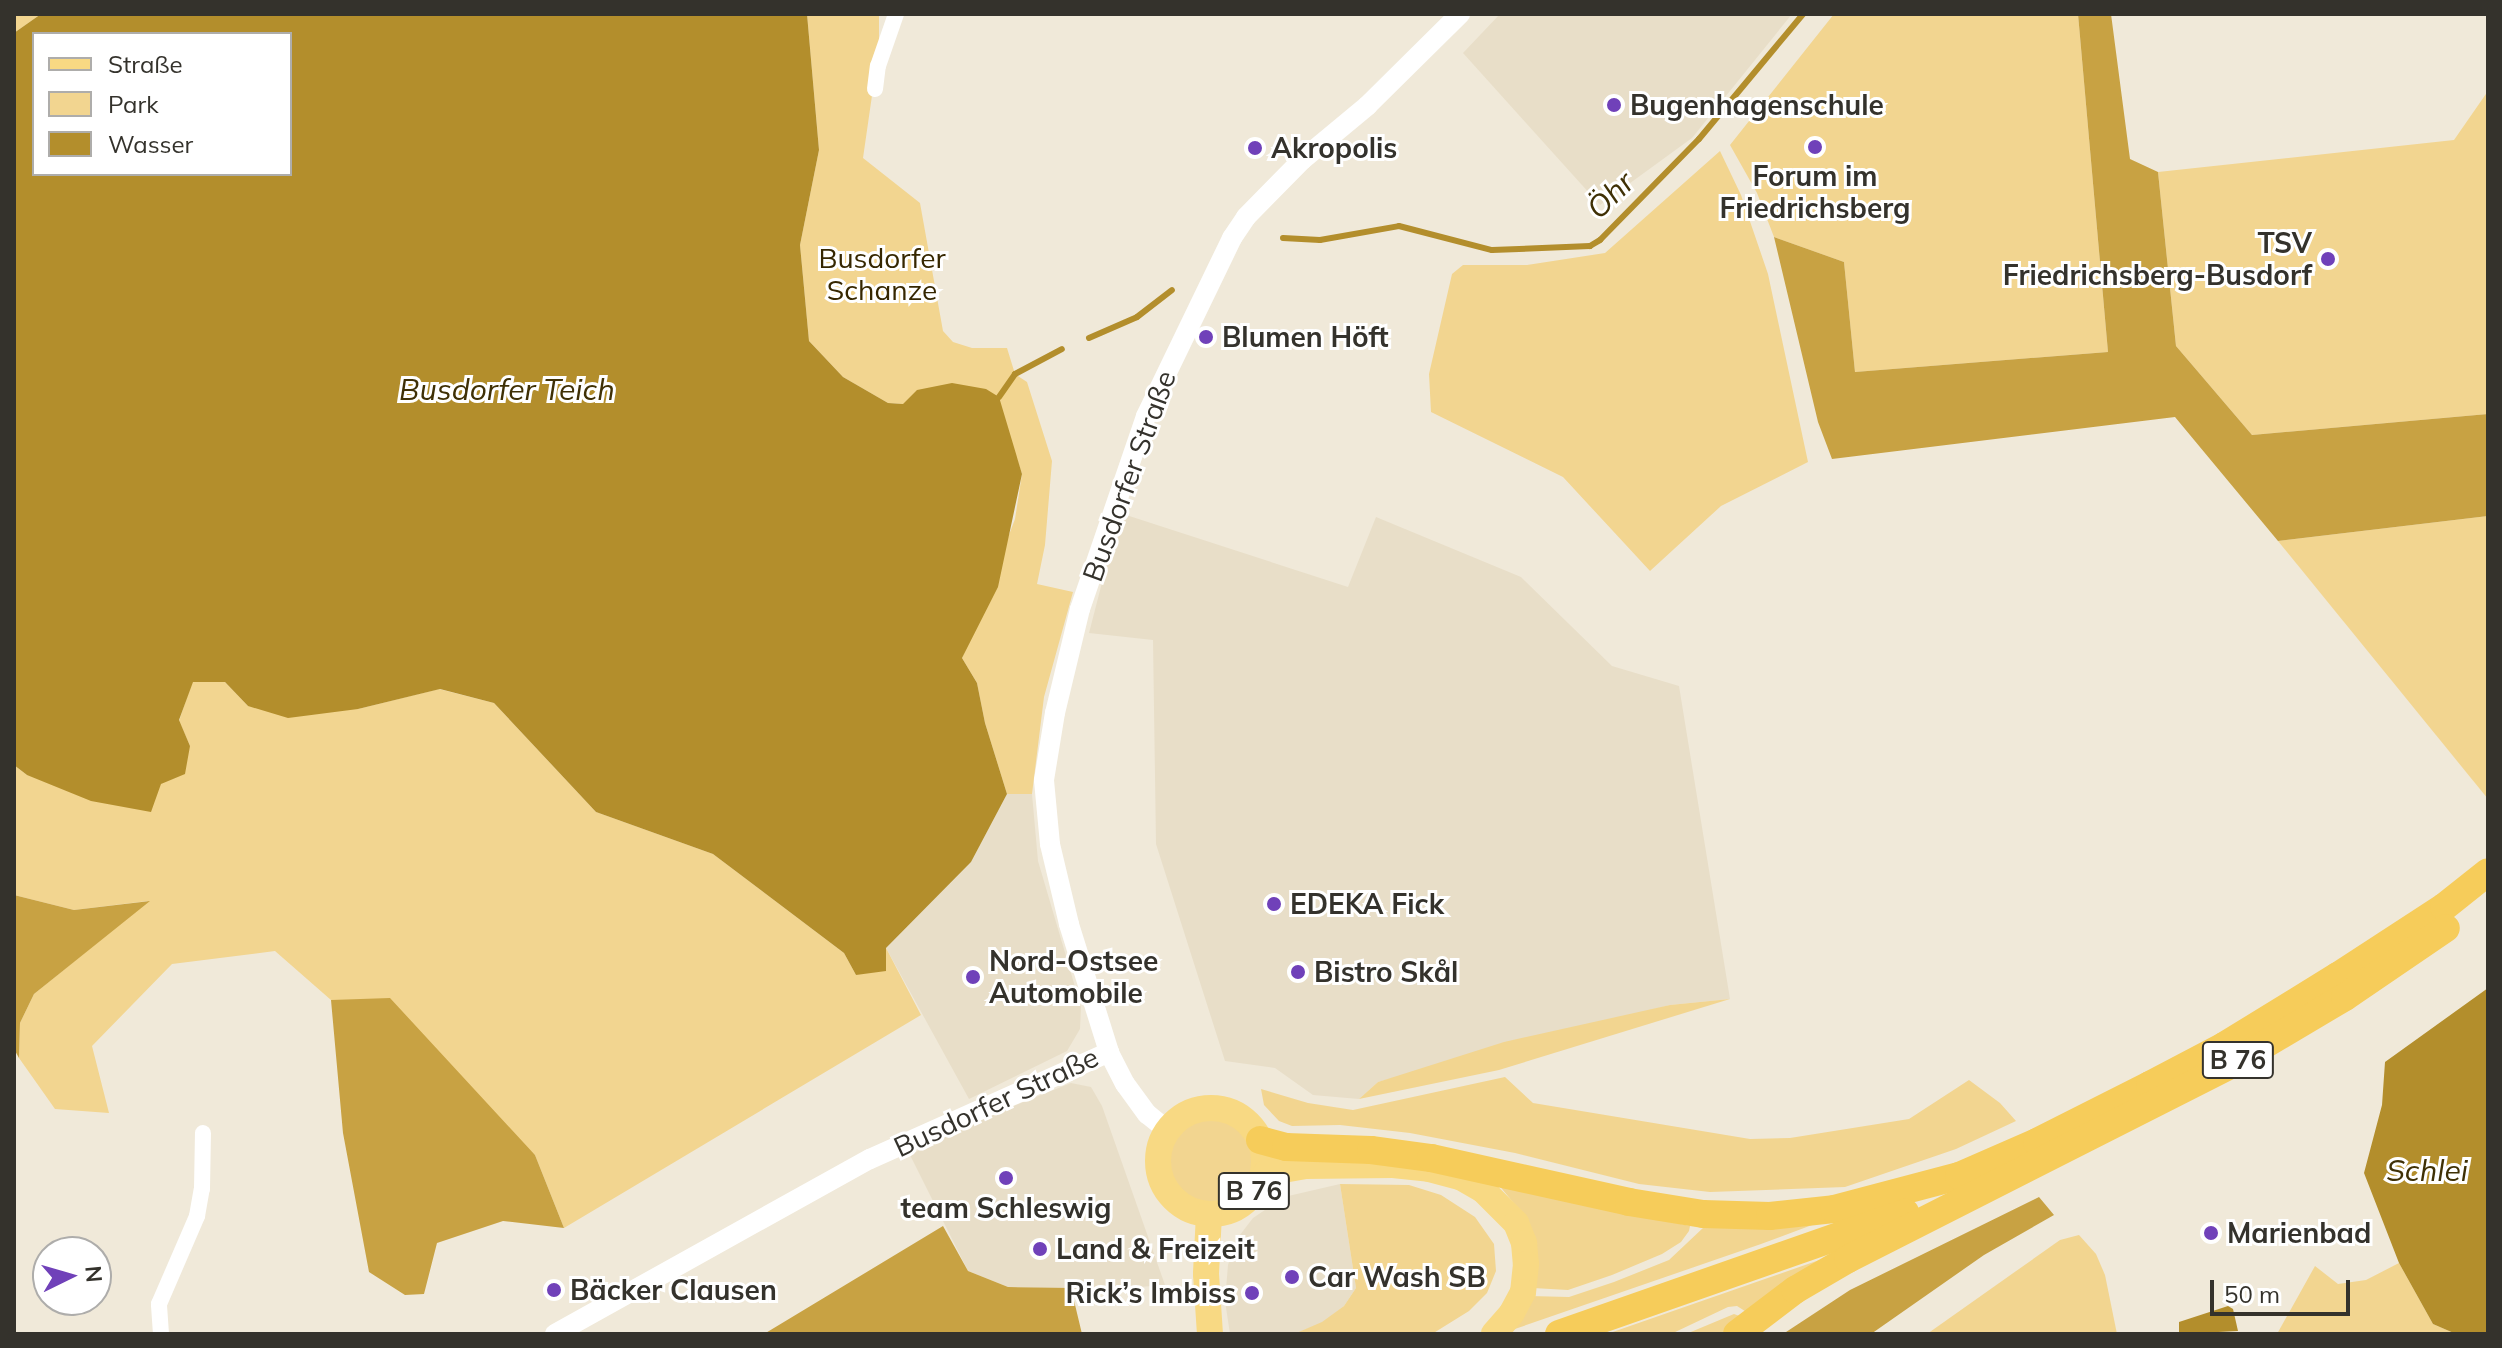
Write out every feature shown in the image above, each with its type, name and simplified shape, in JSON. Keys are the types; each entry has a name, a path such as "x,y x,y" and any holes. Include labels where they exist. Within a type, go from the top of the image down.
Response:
{"highway":[{"name":"B 76","path":"1965,1186 2037,1142 2224,1046 2444,907 2488,872"},
{"name":"B 76","path":"1559,1334 1913,1210 2232,1064 2345,997 2488,896"},
{"path":"1260,1140 1286,1147 1405,1154 1629,1202 1736,1216 1834,1209 1965,1186"},
{"path":"1737,1334 1795,1290 1965,1186"}],"main road":[{"name":"B 76","path":"1213,1107 1243,1118 1260,1140 1264,1153 1261,1180 1240,1205 1209,1214 1181,1205 1162,1182 1158,1165 1160,1147 1167,1130 1195,1110 1213,1107"},
{"path":"1261,1180 1266,1173 1304,1166 1393,1165 1429,1169 1462,1178 1483,1190 1516,1223 1524,1243 1526,1264 1523,1292 1512,1313 1494,1334"},
{"name":"B 76","path":"1209,1214 1206,1285 1210,1334"}],"street":[{"path":"875,89 878,66 896,14"},
{"name":"Busdorfer Straße","path":"555,1334 870,1159 1109,1052 1062,898 1050,844 1044,780 1055,713 1080,609 1140,431 1232,238 1246,217 1302,160 1367,106 1460,14"},
{"path":"1109,1052 1132,1094 1147,1114 1167,1130"},
{"path":"161,1334 159,1304 197,1216 202,1189 203,1133"}],"shaded area":[{"name":"Bugenhagenschule","path":"1500,14 1792,14 1692,138 1600,205 1463,53"},
{"path":"2078,14 2111,14 2130,159 2158,172 2176,346 2252,435 2488,414 2488,516 2278,541 2175,417 1832,459 1818,422 1774,237 1844,262 1855,372 2108,352"},
{"path":"1120,513 1348,587 1376,517 1521,577 1612,666 1679,686 1730,999 1670,1005 1378,1082 1359,1099 1313,1095 1275,1068 1225,1061 1156,844 1153,640 1089,633"},
{"path":"1007,794 1032,794 1038,861 1081,1007 1080,1029 1067,1051 969,1099 886,948 971,862"},
{"path":"14,895 74,910 150,901 34,994 20,1023 19,1058 14,1049"},
{"path":"390,998 535,1155 564,1228 503,1221 437,1243 424,1294 405,1295 369,1272 343,1133 331,1000"},
{"path":"1071,1083 1091,1087 1102,1106 1165,1285 1101,1290 1008,1287 968,1271 910,1155 976,1121"},
{"path":"1340,1184 1356,1288 1344,1306 1322,1323 1294,1334 1230,1334 1225,1301 1228,1265 1236,1240 1253,1218 1284,1197"},
{"path":"2039,1197 2054,1215 1984,1255 1871,1334 1783,1334 1850,1290"},
{"path":"943,1226 968,1271 1008,1287 1071,1288 1082,1334 764,1334"}],"green space":[{"path":"14,14 41,14 14,33"},
{"name":"Busdorfer Schanze","path":"807,14 879,14 879,47 863,158 920,203 943,331 953,342 972,348 1007,348 1015,374 1027,382 1052,461 1045,545 1037,584 1073,592 1044,697 1032,794 1007,794 985,723 977,683 962,658 1015,519 1022,474 1012,444 903,404 888,403 843,377 809,341 800,245 819,150"},
{"path":"1834,14 2078,14 2108,352 1855,372 1844,262 1774,237 1757,193 1730,145"},
{"name":"TSV Friedrichsberg-Busdorf","path":"2488,91 2488,414 2252,435 2176,346 2158,172 2454,140"},
{"path":"1720,151 1741,195 1768,274 1808,462 1721,506 1650,571 1563,477 1431,412 1429,374 1452,274 1463,265 1527,265 1605,253"},
{"path":"2488,516 2488,799 2278,541"},
{"path":"192,682 225,682 248,706 358,709 439,689 494,703 596,812 713,854 844,953 856,975 886,948 921,1015 564,1228 535,1155 344,1000 331,1000 275,951 172,964 92,1046 109,1113 55,1109 19,1058 20,1023 34,994 148,901 74,910 14,895 14,765 27,775 161,784 190,746 179,721"},
{"path":"1730,999 1499,1070 1359,1099 1378,1082 1504,1042 1670,1005"},
{"path":"1505,1077 1533,1103 1750,1139 1790,1138 1909,1119 1969,1080 2000,1103 2016,1121 1956,1149 1845,1187 1710,1192 1639,1184 1515,1153 1410,1133 1340,1125 1292,1126 1279,1121 1264,1105 1261,1089 1308,1103 1353,1110"},
{"path":"1211,1120 1227,1123 1240,1132 1249,1145 1252,1161 1249,1177 1240,1190 1227,1199 1211,1202 1195,1199 1182,1190 1173,1177 1170,1161 1173,1145 1182,1132 1195,1123"},
{"path":"1340,1184 1409,1185 1441,1195 1475,1217 1494,1244 1496,1271 1487,1293 1469,1311 1432,1334 1294,1334 1322,1322 1344,1306 1356,1288"},
{"path":"1498,1184 1690,1226 1689,1231 1681,1242 1662,1254 1612,1275 1568,1290 1533,1288 1526,1218"},
{"path":"1820,1222 1509,1331 1529,1296 1569,1297 1614,1282 1669,1260 1704,1227"},
{"path":"2079,1235 2096,1254 2105,1275 2117,1334 1927,1334 2060,1240"},
{"path":"1831,1256 1748,1313 1737,1306 1728,1307 1671,1334 1607,1334"},
{"path":"2399,1263 2433,1324 2456,1334 2277,1334 2315,1266 2338,1284 2366,1280"},
{"path":"1734,1314 1742,1317 1723,1334 1686,1334"}],"water":[{"name":"Busdorfer Teich","path":"41,14 807,14 819,150 800,245 809,341 843,377 888,403 903,404 917,390 952,383 986,389 999,397 1022,474 998,587 962,658 977,683 985,723 1007,794 971,862 886,948 886,971 856,975 844,953 713,854 596,812 494,703 440,689 358,709 288,718 248,706 225,682 193,682 179,720 190,746 185,774 161,784 151,812 91,801 27,775 14,765 14,33"},
{"name":"Schlei","path":"2488,988 2488,1334 2456,1334 2433,1324 2399,1263 2364,1173 2382,1105 2385,1062"},
{"path":"2228,1306 2233,1309 2238,1331 2179,1334 2179,1322"}],"waterway":[{"name":"Öhr","path":"1283,238 1320,240 1399,226 1492,250 1590,246 1600,240 1699,139 1803,14"},
{"name":"Öhr","path":"1089,338 1137,317 1172,290"},
{"name":"Öhr","path":"999,397 1015,374 1062,349"}],"place":[{"name":"Bugenhagenschule","path":"1614,105"},
{"name":"Forum im Friedrichsberg","path":"1815,147"},
{"name":"Akropolis","path":"1255,148"},
{"name":"TSV Friedrichsberg-Busdorf","path":"2328,259"},
{"name":"Blumen Höft","path":"1206,337"},
{"name":"EDEKA Fick","path":"1274,904"},
{"name":"Bistro Skål","path":"1298,972"},
{"name":"Nord-Ostsee Automobile","path":"973,977"},
{"name":"team Schleswig","path":"1006,1178"},
{"name":"Marienbad","path":"2211,1233"},
{"name":"Land & Freizeit","path":"1040,1249"},
{"name":"Car Wash SB","path":"1292,1277"},
{"name":"Bäcker Clausen","path":"554,1290"},
{"name":"Rick’s Imbiss","path":"1252,1293"}]}
